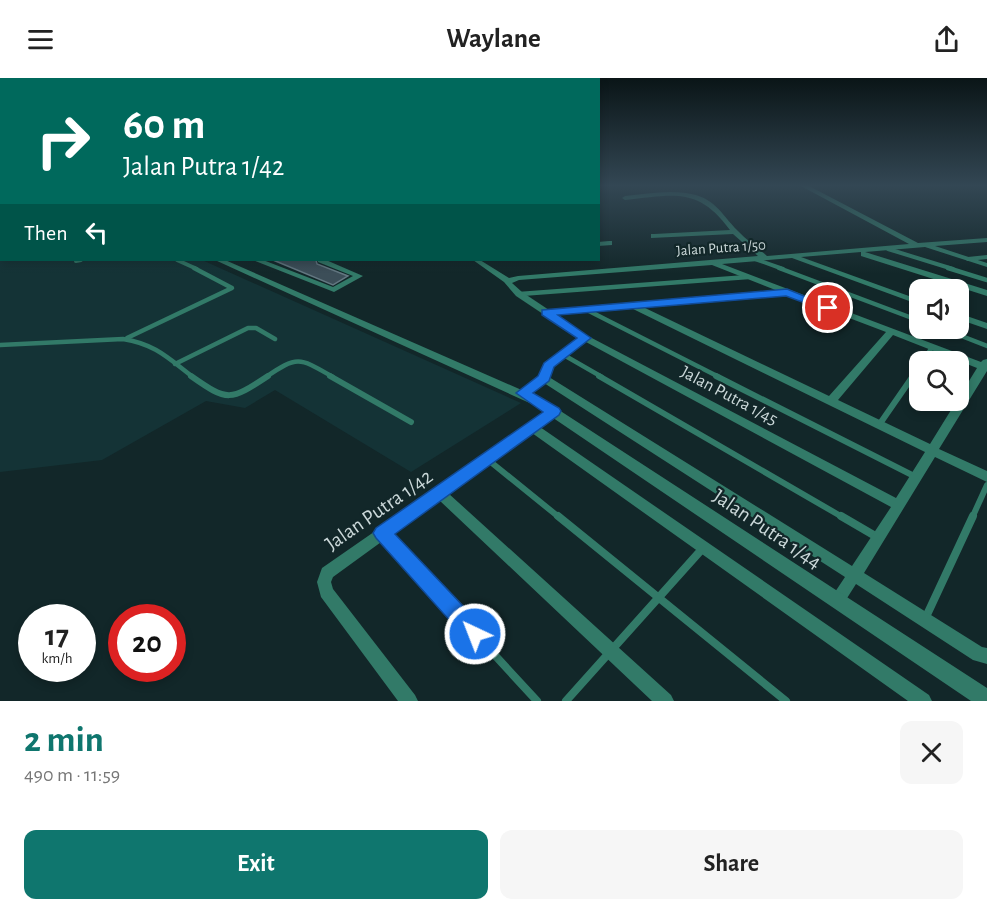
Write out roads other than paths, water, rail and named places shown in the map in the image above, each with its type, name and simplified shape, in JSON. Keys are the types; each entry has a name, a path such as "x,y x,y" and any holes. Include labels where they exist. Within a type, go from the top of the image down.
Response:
{"street":[{"path":"722,215 735,231 766,259"},
{"path":"861,215 922,246 987,265"},
{"path":"654,236 735,231"},
{"name":"Jalan Putra 1/50","path":"509,282 518,278 987,240"},
{"path":"600,244 609,243"},
{"path":"858,251 987,293"},
{"path":"793,257 909,299"},
{"name":"Jalan Putra 1/44","path":"225,261 523,393 554,411 987,700"},
{"path":"259,261 334,291 359,276 323,261"},
{"path":"478,261 509,282 519,294 546,313 787,292"},
{"path":"711,262 891,332 986,365 856,575 837,601"},
{"path":"633,306 987,477"},
{"name":"Jalan Putra 1/45","path":"546,313 585,338 898,505"},
{"path":"969,320 987,326"},
{"path":"830,402 891,332"},
{"path":"523,393 544,378 548,366 585,338"},
{"path":"544,378 979,654 987,656"},
{"name":"Jalan Putra 1/42","path":"409,701 326,592 324,582 327,573 554,411"},
{"path":"532,427 923,701"},
{"path":"439,493 665,701"}],"lane":[{"path":"888,249 987,280"},
{"path":"967,259 987,257"},
{"path":"755,259 909,317"},
{"path":"123,339 232,288 179,261"},
{"path":"519,294 748,277"},
{"path":"586,310 916,477"},
{"path":"175,364 248,328 256,328 275,339"},
{"path":"0,345 123,339 142,342 215,393 225,397 238,393 289,363 303,360 411,422"},
{"path":"969,339 987,346"},
{"path":"930,351 932,347"},
{"path":"562,354 879,538"},
{"path":"879,425 909,382"},
{"path":"487,459 786,701"},
{"path":"925,619 987,485"},
{"path":"382,533 537,701"},
{"path":"566,701 703,548"}]}
